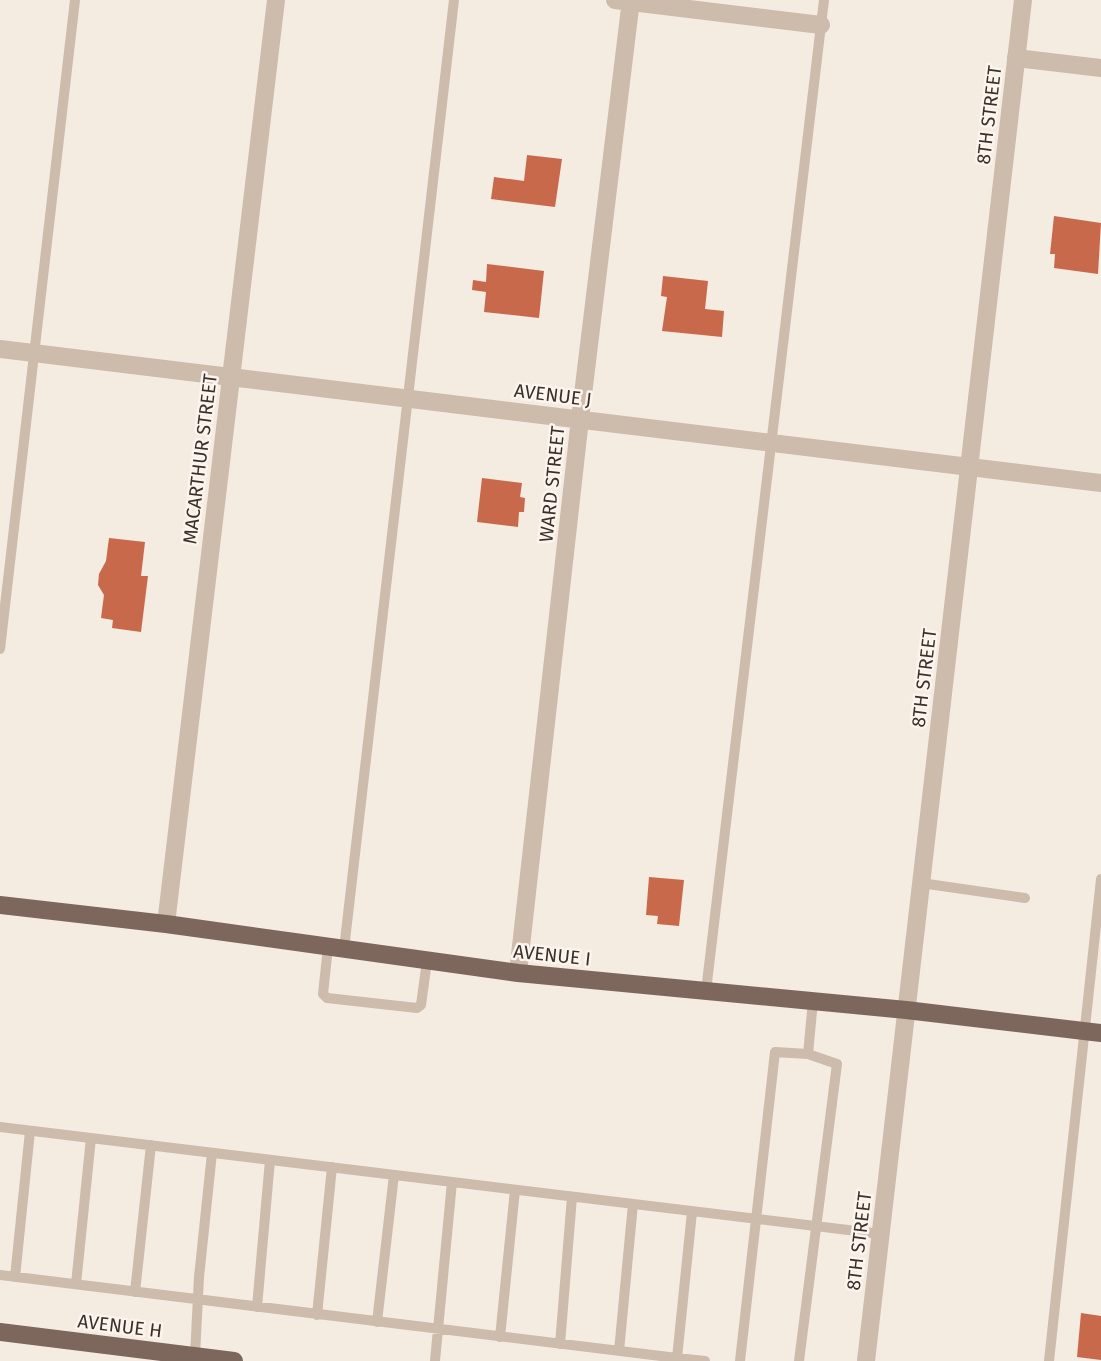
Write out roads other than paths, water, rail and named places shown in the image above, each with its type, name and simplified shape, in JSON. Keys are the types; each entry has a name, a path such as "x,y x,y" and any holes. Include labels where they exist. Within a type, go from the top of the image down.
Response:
{"main road":[{"name":"AVENUE I","path":"0,905 166,924 518,973 906,1010 1093,1032"},
{"name":"AVENUE H","path":"0,1332 234,1361"}],"street":[{"name":"MACARTHUR STREET","path":"166,924 276,0"},
{"name":"8TH STREET","path":"866,1361 1023,0"},
{"path":"625,1 821,25"},
{"name":"WARD STREET","path":"518,973 625,1"},
{"path":"1016,58 1101,68"},
{"name":"AVENUE J","path":"0,349 1101,483"}],"lane":[{"path":"0,649 75,0"},
{"path":"427,961 421,1005 417,1008 327,998 323,994 336,948 408,398 454,0"},
{"path":"706,991 824,0"},
{"path":"1049,1361 1093,1032 1101,879"},
{"path":"921,883 1025,898"},
{"path":"808,1054 813,1001"},
{"path":"740,1361 775,1052 808,1054 837,1064 799,1361"},
{"path":"0,1127 881,1234"},
{"path":"15,1277 30,1131"},
{"path":"76,1284 90,1138"},
{"path":"135,1292 151,1145"},
{"path":"195,1356 212,1153"},
{"path":"257,1307 270,1160"},
{"path":"317,1315 332,1167"},
{"path":"377,1322 394,1175"},
{"path":"435,1361 452,1182"},
{"path":"500,1337 515,1190"},
{"path":"560,1344 572,1197"},
{"path":"619,1351 633,1204"},
{"path":"677,1360 692,1212"},
{"path":"0,1275 677,1360 705,1361"}]}
